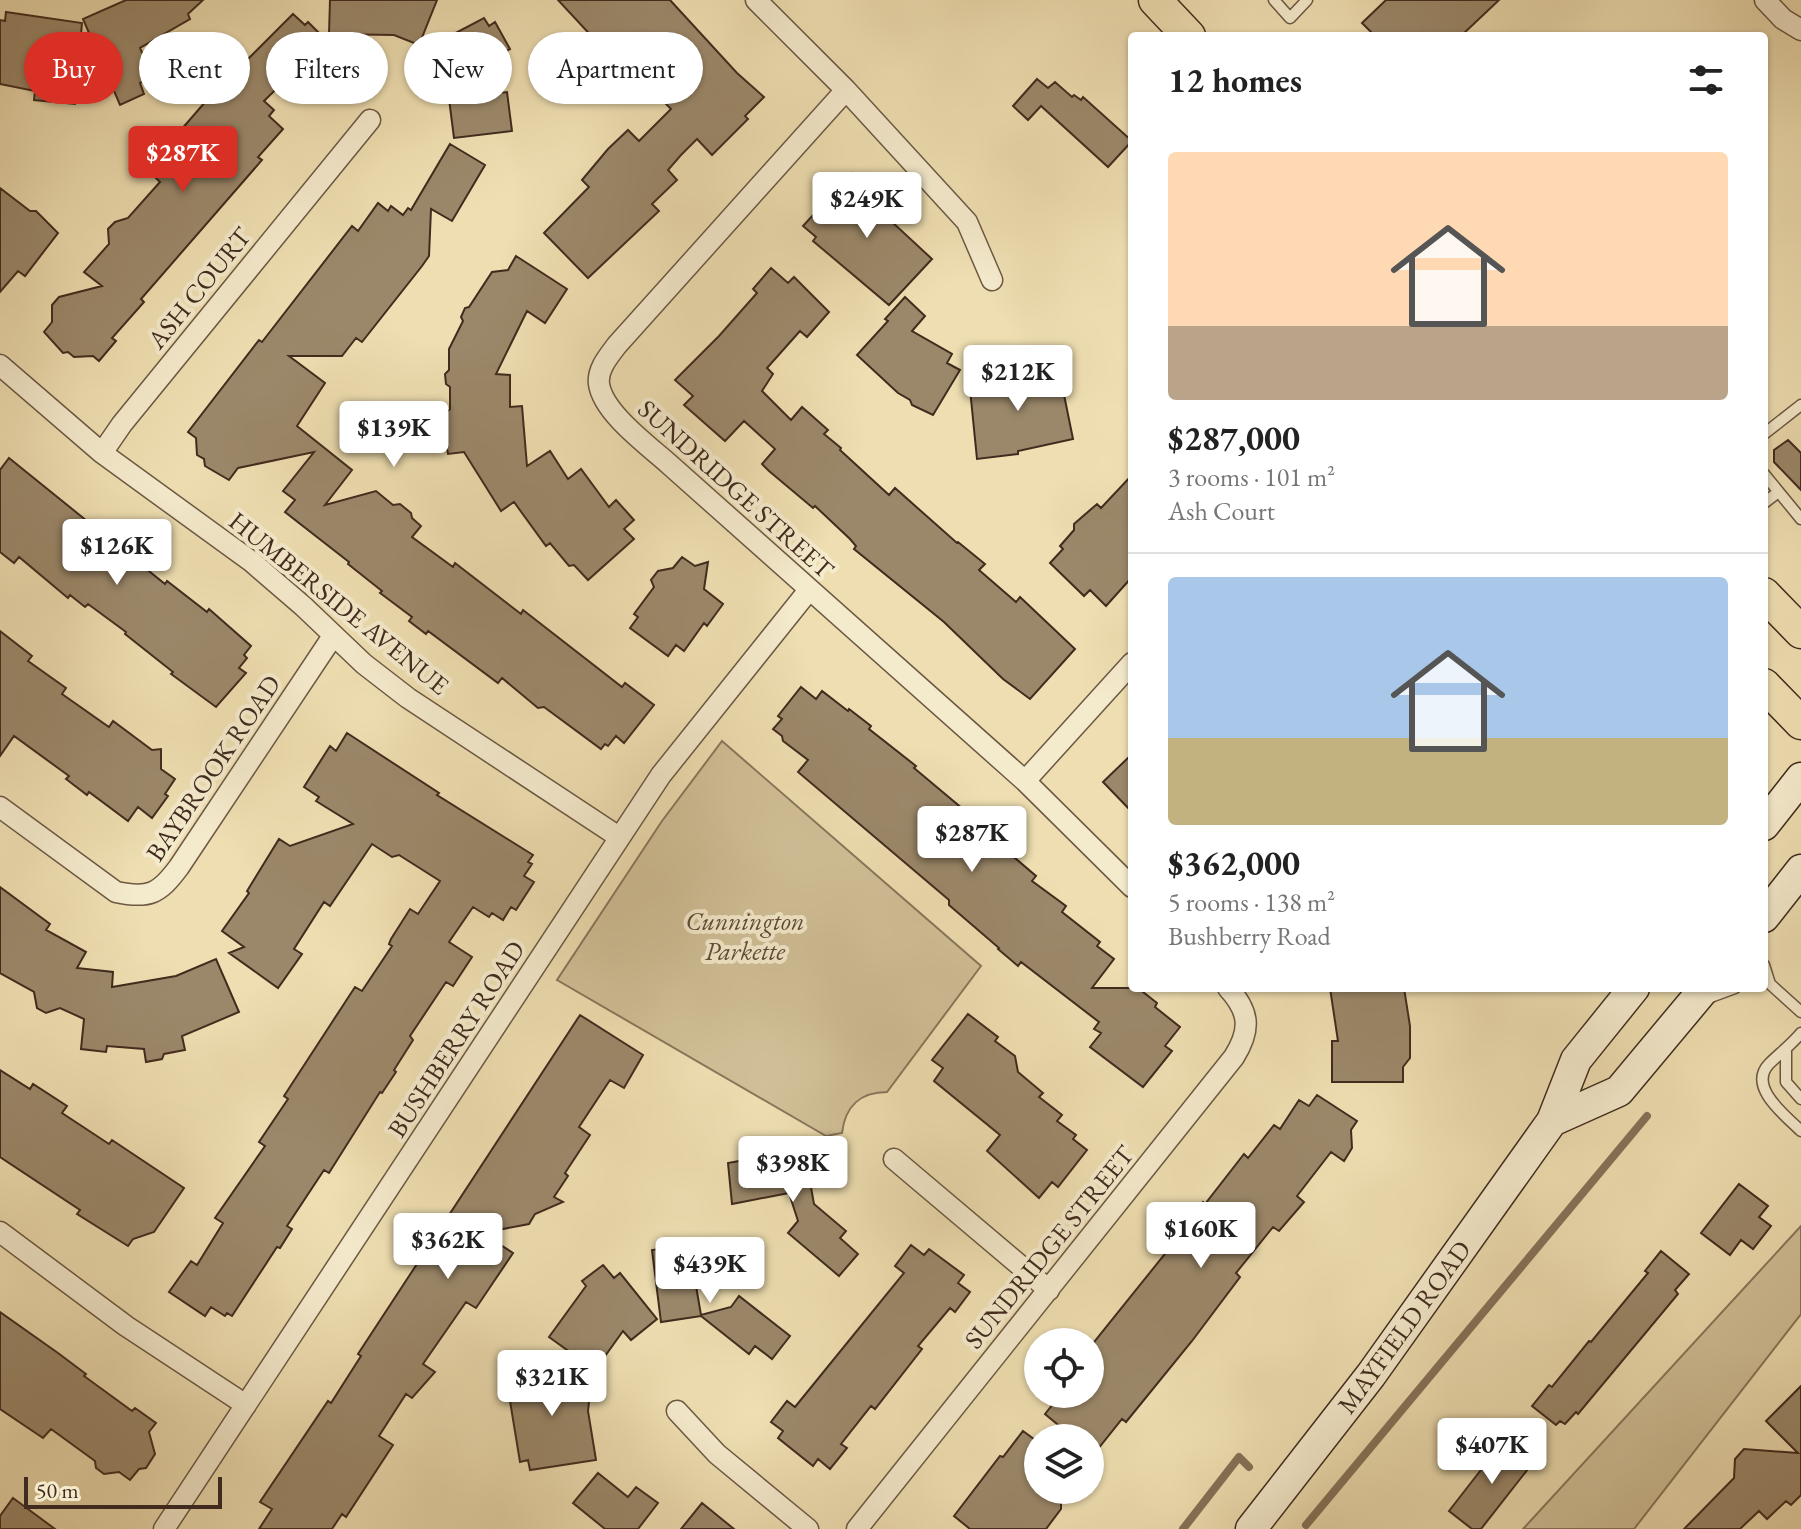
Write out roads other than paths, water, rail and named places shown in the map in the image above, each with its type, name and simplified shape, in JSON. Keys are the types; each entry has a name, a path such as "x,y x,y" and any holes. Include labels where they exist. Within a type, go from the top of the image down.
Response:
{"main road":[{"path":"1155,0 1185,32"},
{"path":"1768,598 1801,632"},
{"path":"1768,689 1801,723"},
{"path":"1768,820 1801,778"},
{"path":"1770,910 1801,870"},
{"name":"MAYFIELD ROAD","path":"1251,1529 1371,1375 1552,1121 1576,1060 1631,992"},
{"path":"1552,1121 1619,1091 1696,998"}],"street":[{"path":"756,0 846,90 967,222 992,280"},
{"path":"1765,0 1783,19 1801,30"},
{"name":"SUNDRIDGE STREET","path":"846,90 602,364 598,382 604,399 613,412 809,590 1025,781 1128,883"},
{"name":"ASH COURT","path":"102,453 122,424 370,120"},
{"name":"HUMBERSIDE AVENUE","path":"0,365 102,453 252,562 333,636 408,698 619,837"},
{"name":"BUSHBERRY ROAD","path":"164,1529 661,775 809,590"},
{"name":"BAYBROOK ROAD","path":"0,807 116,892 137,896 153,894 166,885 179,867 333,636"},
{"path":"1025,781 1128,667"},
{"name":"SUNDRIDGE STREET","path":"857,1529 1241,1045 1247,1031 1245,1016 1232,992"},
{"path":"894,1159 1049,1290"},
{"path":"0,1232 126,1326 246,1405"},
{"path":"677,1411 717,1454 808,1529"}],"lane":[{"path":"1274,0 1290,18 1307,0"},
{"path":"1768,431 1801,405"},
{"path":"1768,480 1801,519"},
{"path":"1768,500 1777,493"},
{"path":"1768,986 1801,1012"},
{"path":"1696,998 1719,992"},
{"path":"1801,1033 1786,1051 1767,1065 1762,1079 1771,1100 1801,1131"},
{"path":"1786,1051 1786,1082 1801,1099"}],"waterway":[{"path":"1306,1525 1647,1116"},
{"path":"1183,1529 1239,1457 1249,1467"}],"park label":[{"name":"Cunnington Parkette","path":"745,936"}]}
